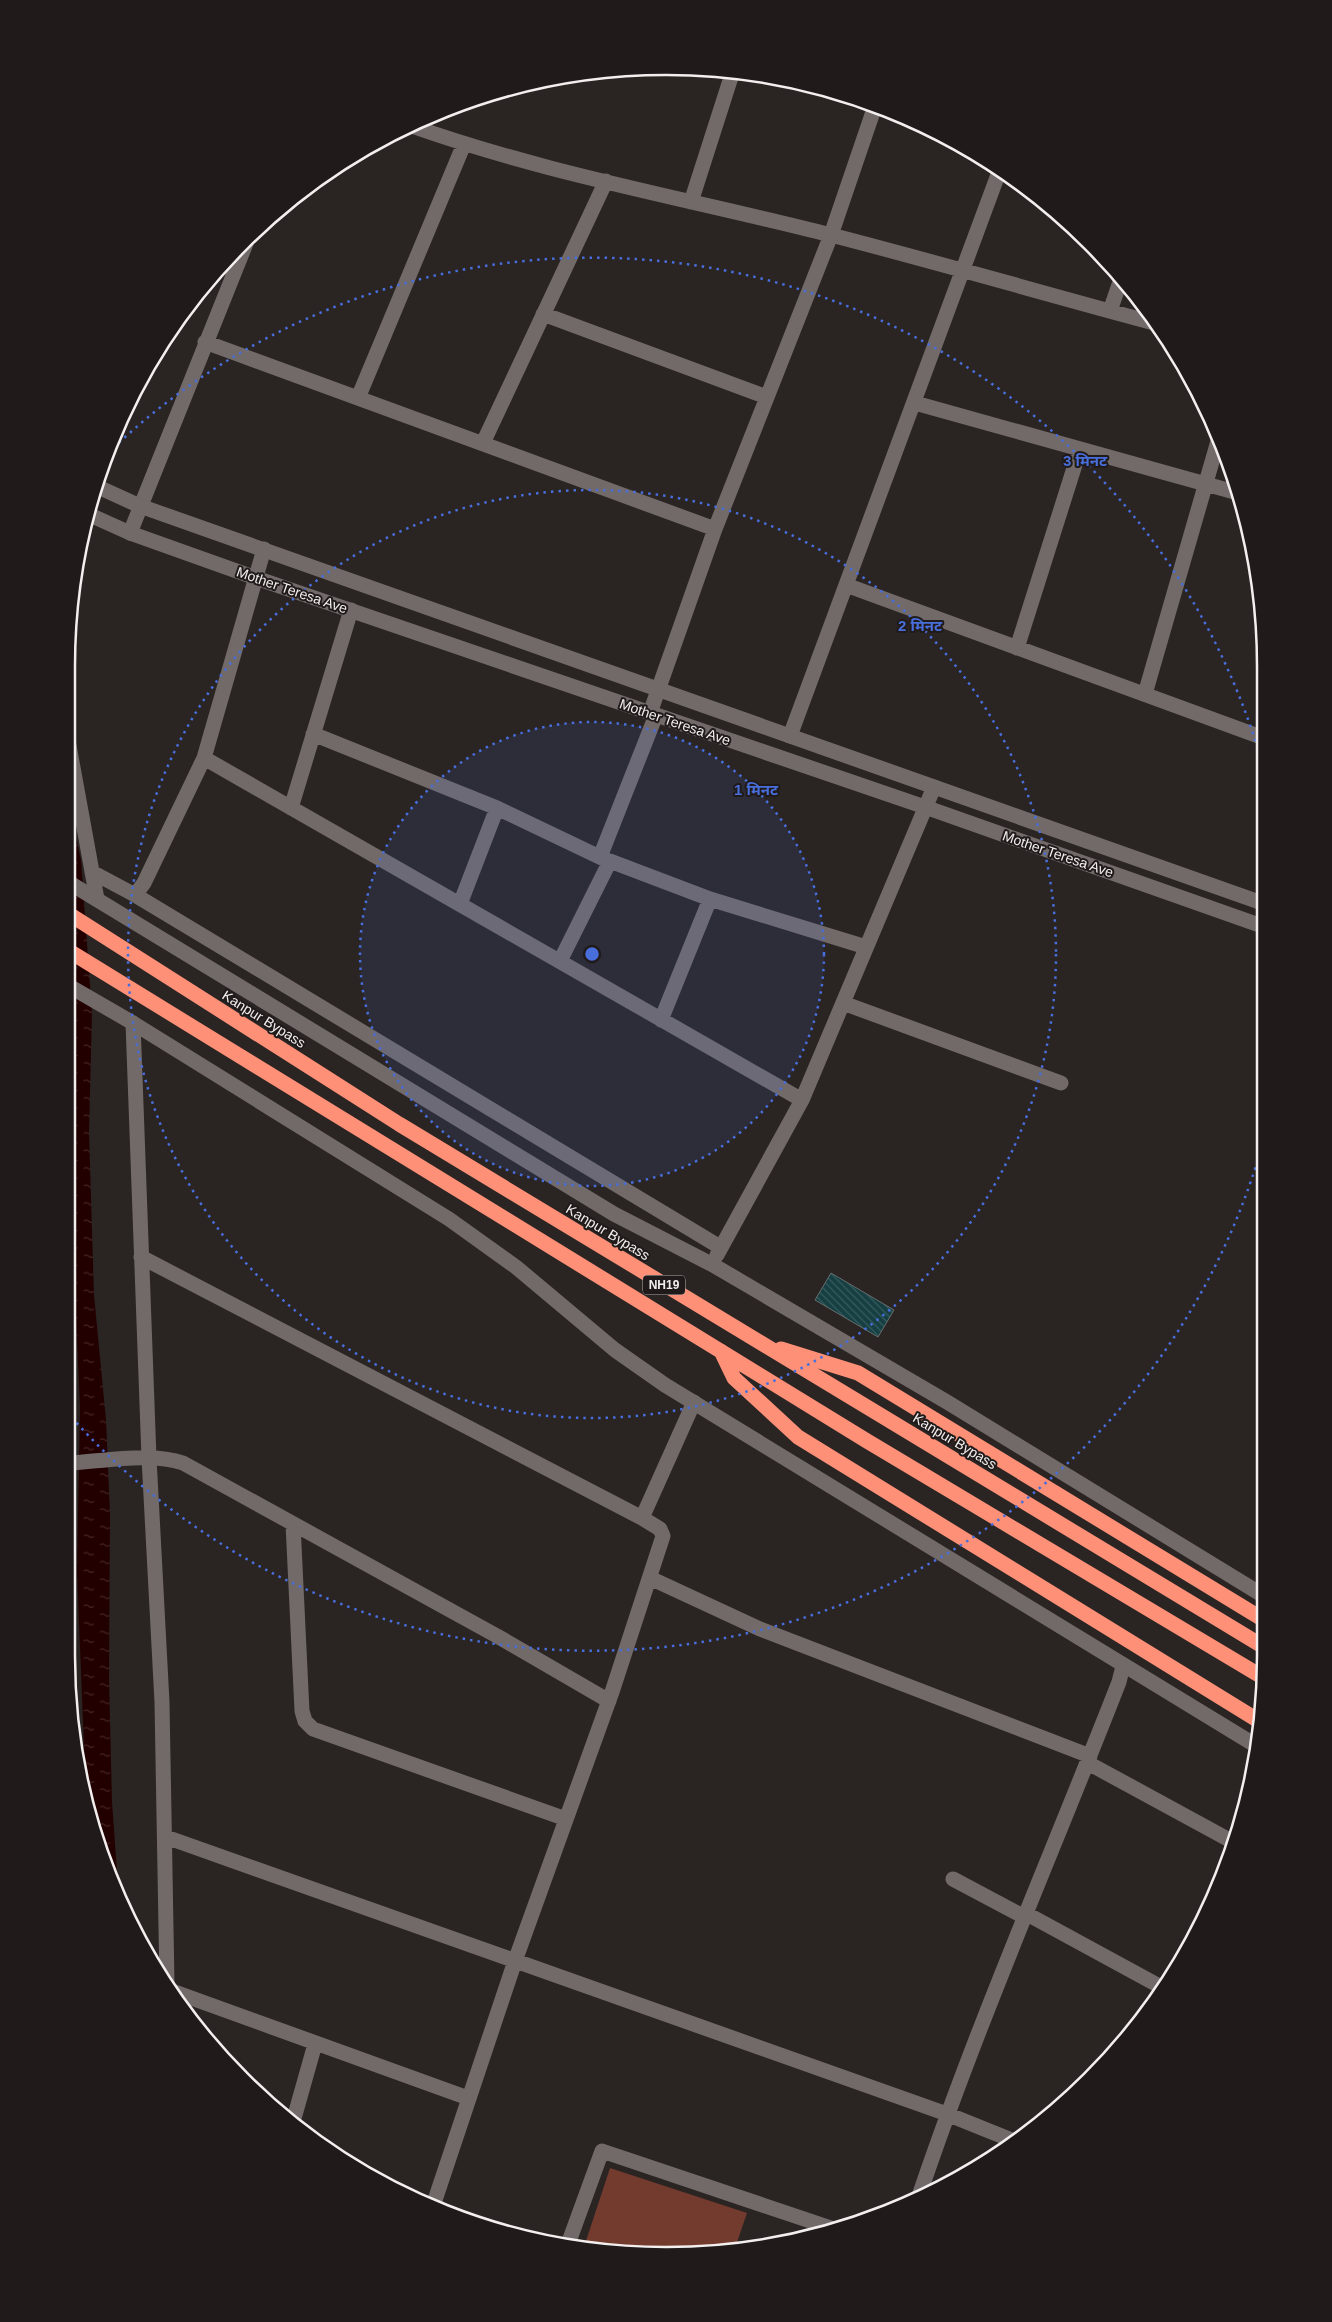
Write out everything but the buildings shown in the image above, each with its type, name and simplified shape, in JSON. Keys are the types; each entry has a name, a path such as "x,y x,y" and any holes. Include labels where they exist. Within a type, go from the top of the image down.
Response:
{"highway":[{"name":"Kanpur Bypass","path":"75,918 399,1124 1257,1643"},
{"name":"NH19","path":"75,954 867,1441 1257,1674"},
{"path":"759,1342 858,1373 1257,1616"},
{"path":"722,1351 734,1378 798,1437 1254,1717"}],"street":[{"path":"691,202 731,79"},
{"path":"560,961 605,859 653,714 658,689 715,528 830,235 873,113"},
{"path":"420,129 464,144 606,181 830,235 1145,320"},
{"path":"358,398 464,144"},
{"path":"790,736 998,178"},
{"path":"483,443 606,181"},
{"path":"130,534 237,260"},
{"path":"1110,311 1119,286"},
{"path":"543,314 767,397"},
{"path":"205,342 715,528"},
{"path":"914,403 1230,491"},
{"path":"1017,648 1080,449"},
{"path":"1145,694 1216,449"},
{"path":"102,489 140,506 1257,901"},
{"name":"Mother Teresa Ave","path":"94,516 130,534 925,807 1257,924"},
{"path":"135,895 144,883 204,758 264,550"},
{"path":"846,585 1257,736"},
{"path":"291,808 351,610"},
{"path":"313,734 497,808 605,859 710,899 866,947"},
{"path":"204,758 802,1100"},
{"path":"75,778 92,872 92,896"},
{"path":"714,1265 720,1247 802,1100 934,787"},
{"path":"460,904 497,808"},
{"path":"92,872 135,895 720,1247"},
{"path":"75,886 614,1214 714,1265 947,1402 1257,1592"},
{"path":"662,1020 710,899"},
{"path":"75,990 133,1023 449,1219 516,1267 616,1350 665,1385 1251,1742"},
{"path":"843,1003 1061,1083"},
{"path":"133,1023 149,1458 162,1702 166,1837 167,1971"},
{"path":"141,1257 642,1518 660,1529 663,1536 609,1701 515,1961 435,2200"},
{"path":"642,1518 694,1402"},
{"path":"75,1463 149,1458 172,1459 183,1463 609,1701"},
{"path":"293,1524 300,1686 305,1721 313,1729 566,1818"},
{"path":"650,1578 760,1629 1089,1760 1228,1840"},
{"path":"922,2188 947,2114 1089,1760 1119,1682 1123,1666"},
{"path":"166,1837 947,2114 1007,2138"},
{"path":"953,1879 1018,1914 1027,1914 1156,1985"},
{"path":"182,1995 468,2098"},
{"path":"295,2116 315,2044"},
{"path":"570,2239 602,2151 824,2226"}],"shaded area":[{"path":"610,2168 747,2213 737,2243 666,2247 627,2246 586,2241"}],"water":[{"path":"75,834 81,860 92,1013 89,1132 94,1295 106,1420 110,1514 109,1679 112,1802 117,1875 95,1809 85,1762 77,1572 80,1407 75,1293"}]}
